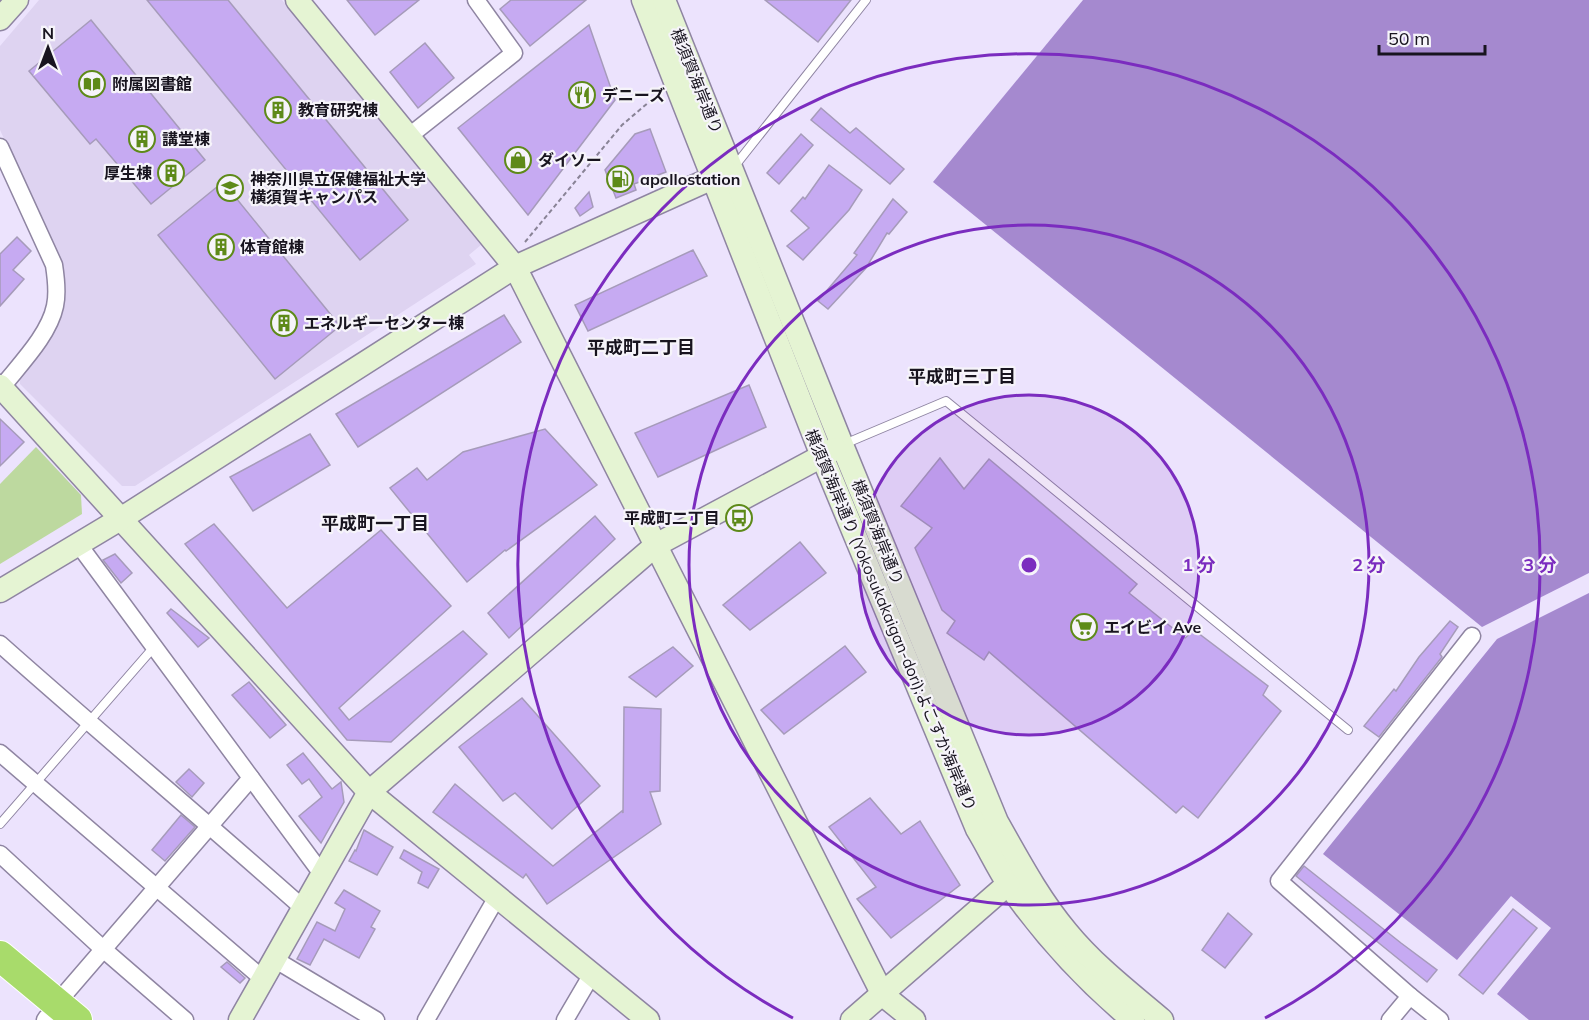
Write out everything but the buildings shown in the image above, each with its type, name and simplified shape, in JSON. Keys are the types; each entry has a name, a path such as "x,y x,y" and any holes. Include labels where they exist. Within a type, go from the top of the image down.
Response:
{"highway":[{"path":"0,956 55,1016"},
{"path":"0,977 55,1016"}],"street":[{"path":"0,20 17,0"},
{"path":"297,0 512,264 883,994 914,1020"},
{"path":"408,137 514,53 476,0"},
{"path":"0,591 122,518 512,264 723,174 643,0"},
{"name":"横須賀海岸通り","path":"664,0 723,174 842,446 997,822 1028,876 1066,932 1110,976 1161,1020"},
{"path":"0,147 54,265 57,285 56,306 48,328 1,386 369,792 648,1020"},
{"path":"0,186 12,173"},
{"name":"横須賀海岸通り (Yokosukakaigan-dori);よこすか海岸通り","path":"723,174 822,456 977,829 1008,884 1052,941 1103,994 1133,1020"},
{"path":"240,1020 369,792 656,545 842,446"},
{"path":"79,545 322,874"},
{"path":"1440,1020 1279,881 1472,636"},
{"path":"0,644 303,908"},
{"path":"0,753 263,979"},
{"path":"55,1016 103,950 251,778"},
{"path":"0,854 103,950 185,1020"},
{"path":"852,1020 1008,884"},
{"path":"426,1020 497,897"},
{"path":"274,959 376,1020"},
{"path":"565,1020 592,974"},
{"path":"1390,1020 1410,996"}],"lane":[{"path":"723,174 866,0"},
{"path":"842,446 946,401 1348,730"},
{"path":"0,824 154,646"}],"path":[{"path":"512,264 622,125 656,96"}],"shaded area":[{"name":"神奈川県立保健福祉大学 横須賀キャンパス","path":"39,0 282,0 481,245 469,255 476,264 135,486 122,486 20,384 19,373 49,336 62,264 0,130 0,46"},
{"path":"1083,0 1589,0 1589,573 1482,627 933,182"},
{"path":"1589,593 1589,1020 1529,1020 1497,994 1551,928 1511,896 1457,960 1323,854 1497,639"}],"green space":[{"path":"36,447 81,495 82,514 0,564 0,484"}],"place":[{"name":"附属図書館","path":"92,84"},
{"name":"デニーズ","path":"582,95"},
{"name":"教育研究棟","path":"278,110"},
{"name":"講堂棟","path":"142,139"},
{"name":"ダイソー","path":"518,160"},
{"name":"厚生棟","path":"171,173"},
{"name":"apollostation","path":"620,179"},
{"name":"神奈川県立保健福祉大学 横須賀キャンパス","path":"230,188"},
{"name":"体育館棟","path":"221,247"},
{"name":"エネルギーセンター棟","path":"284,323"},
{"name":"平成町二丁目","path":"739,518"},
{"name":"エイビイ Ave","path":"1084,627"}],"district":[{"name":"平成町二丁目","path":"641,348"},
{"name":"平成町三丁目","path":"962,377"},
{"name":"平成町一丁目","path":"375,524"}]}
